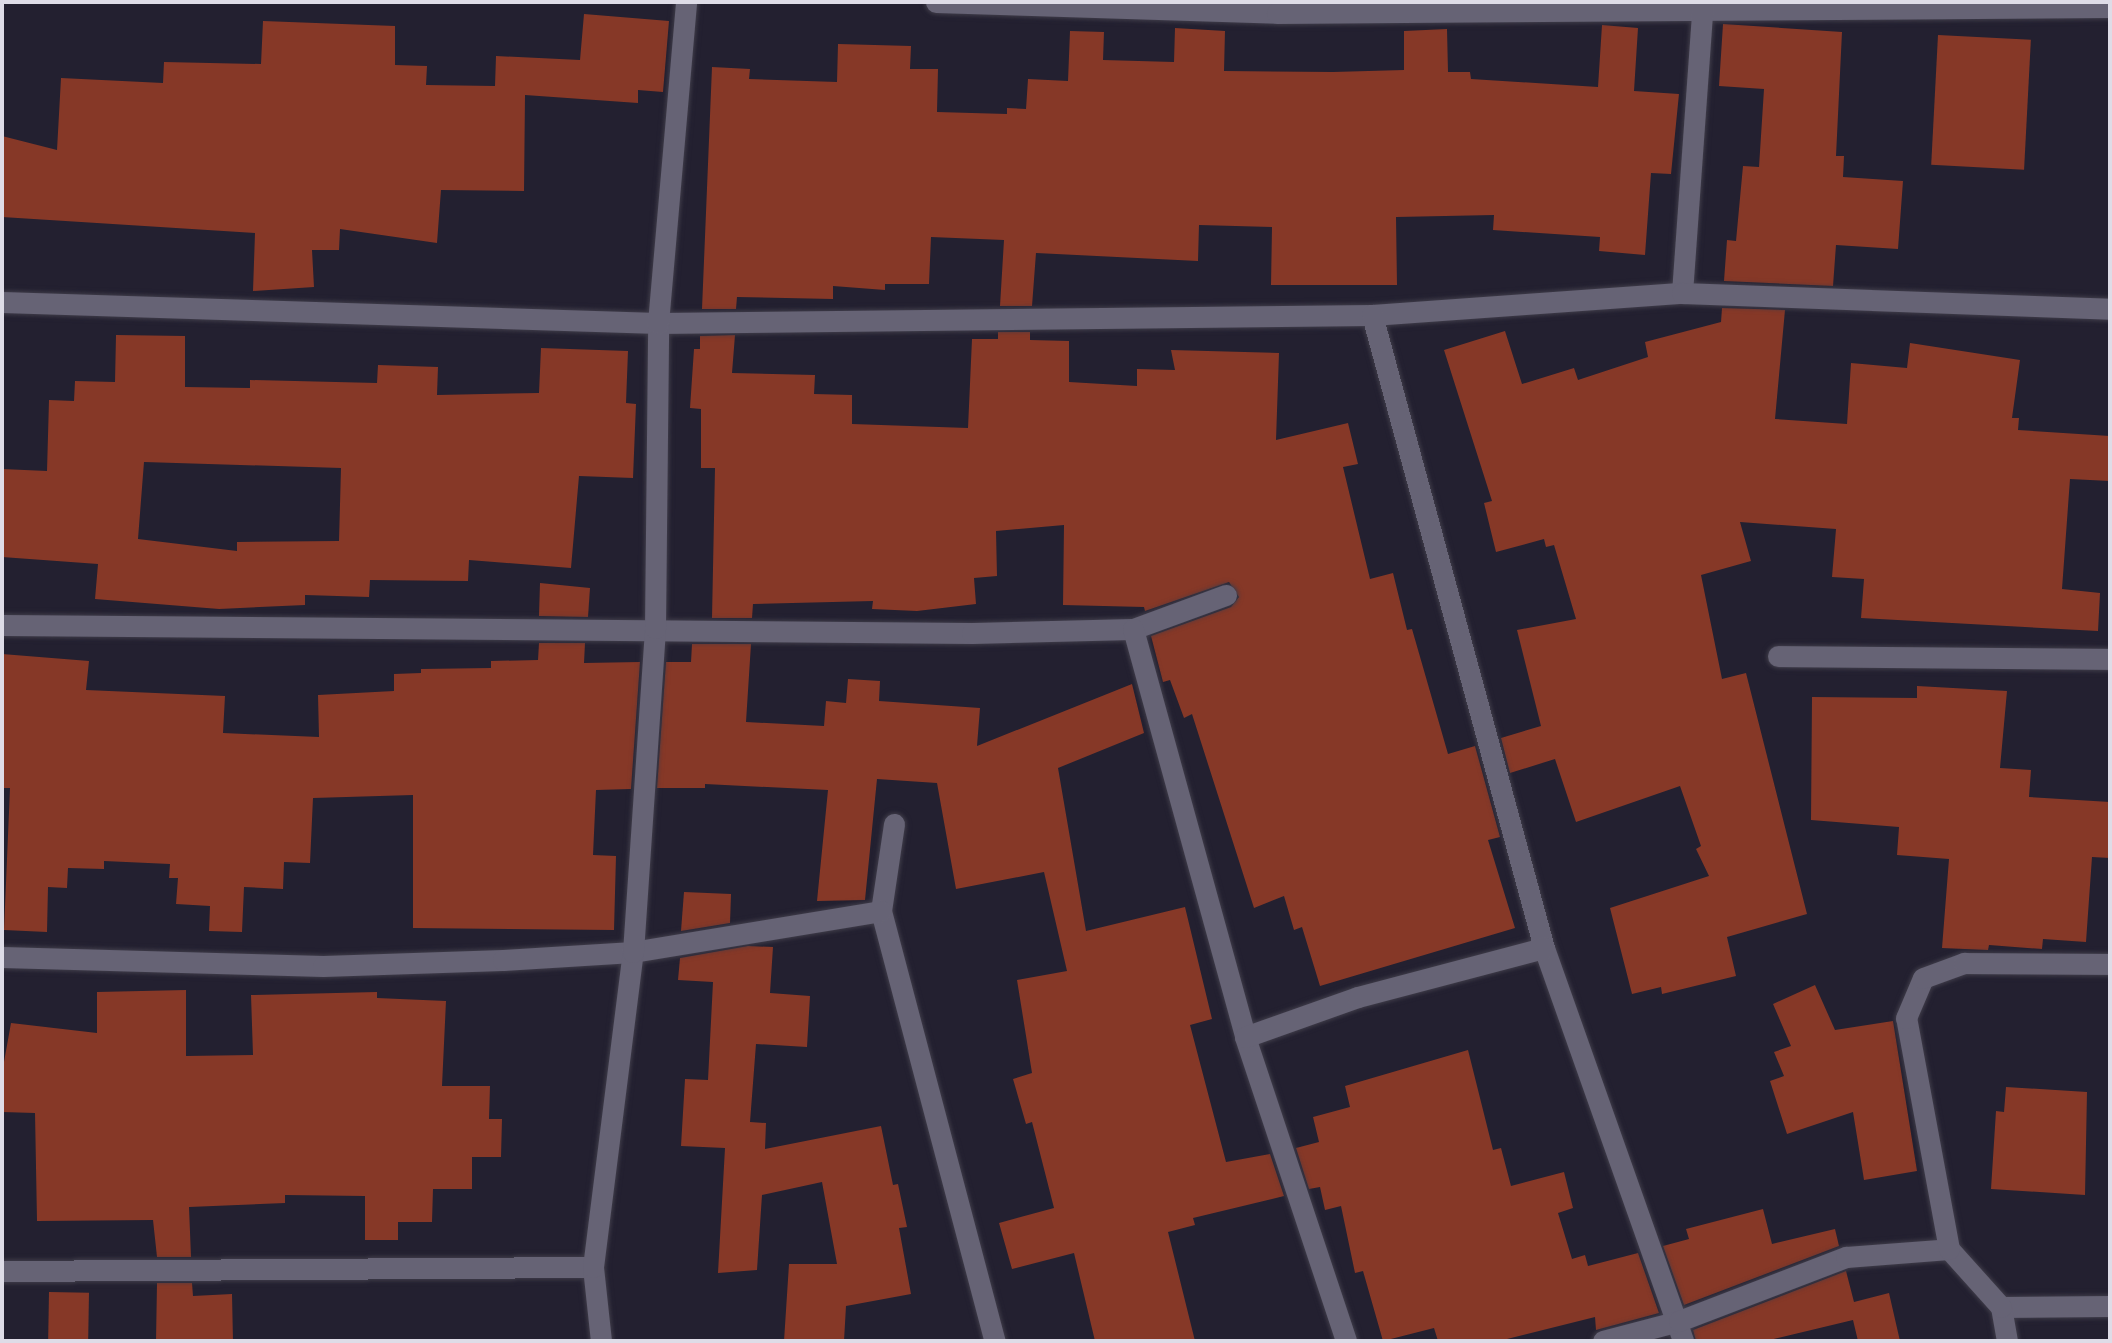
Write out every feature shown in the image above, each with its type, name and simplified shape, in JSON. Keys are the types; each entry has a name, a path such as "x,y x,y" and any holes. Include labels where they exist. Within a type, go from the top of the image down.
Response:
{"street":[{"path":"601,1341 593,1267 632,952 655,628 658,323 686,2"},
{"path":"936,2 1277,13 1703,4 2110,7"},
{"path":"1682,293 1703,4"},
{"path":"2,302 658,323 1372,315 1682,293 2110,309"},
{"path":"1372,315 1544,948 1681,1331"},
{"path":"2,625 655,628 972,633 1133,629 1226,595"},
{"path":"1133,629 1245,1037 1346,1341"},
{"path":"1778,656 2110,659"},
{"path":"894,824 881,911 995,1341"},
{"path":"2,957 323,966 632,952 881,911"},
{"path":"1245,1037 1358,997 1544,948"},
{"path":"2007,1341 2001,1307 1949,1249 1906,1018 1913,994 1923,978 1964,963 2110,964"},
{"path":"1603,1341 1681,1331 1846,1257 1949,1249"},
{"path":"2,1271 593,1267"},
{"path":"2001,1307 2110,1306"}],"building":[{"path":"584,14 669,21 663,92 638,90 638,103 525,95 524,191 441,190 437,243 340,229 339,250 312,250 314,287 253,291 255,233 2,217 2,136 57,150 61,78 163,83 164,62 261,64 263,21 395,26 395,65 427,66 426,85 495,86 496,56 580,60"},
{"path":"1723,24 1842,32 1836,156 1844,156 1843,177 1903,181 1898,249 1836,245 1833,286 1724,281 1727,240 1736,241 1743,166 1759,167 1764,89 1719,86"},
{"path":"1602,25 1638,28 1634,91 1679,94 1671,174 1651,173 1645,255 1599,251 1600,237 1493,230 1494,215 1396,217 1397,285 1271,285 1272,227 1199,225 1198,261 1036,253 1032,306 1000,306 1004,240 931,237 929,284 885,284 885,290 833,286 833,299 737,297 736,309 702,309 712,67 750,69 749,79 837,82 838,44 911,46 910,69 938,69 937,112 1007,114 1007,108 1026,109 1028,79 1068,81 1070,31 1104,32 1103,60 1174,62 1175,28 1225,31 1224,71 1333,72 1404,70 1404,31 1447,29 1448,72 1470,72 1471,79 1598,87"},
{"path":"1938,35 2031,40 2024,170 1931,165"},
{"path":"1722,308 1785,310 1775,419 1847,424 1851,363 1907,368 1910,343 2020,360 2012,418 2019,418 2018,430 2110,436 2110,481 2070,479 2062,589 2100,593 2098,631 1861,618 1864,579 1832,577 1836,529 1740,522 1751,561 1701,575 1722,679 1746,673 1807,914 1727,937 1736,976 1662,994 1661,987 1632,994 1610,908 1709,876 1696,849 1701,846 1680,786 1576,822 1555,759 1510,773 1501,738 1541,726 1517,630 1576,619 1554,545 1546,547 1544,539 1496,552 1484,503 1492,501 1444,350 1505,331 1522,384 1574,368 1578,380 1648,357 1645,342 1721,322"},
{"path":"998,332 1030,332 1030,340 1069,341 1069,382 1137,386 1137,369 1175,370 1171,350 1279,353 1276,440 1348,423 1358,464 1343,467 1370,579 1393,573 1407,630 1412,629 1448,754 1475,746 1500,837 1488,840 1515,928 1320,986 1302,927 1294,930 1284,896 1254,908 1192,714 1184,718 1170,680 1163,682 1151,636 1231,607 1239,597 1229,582 1145,611 1144,607 1063,605 1064,525 996,531 997,576 974,578 976,604 917,611 872,609 873,601 753,604 752,618 712,618 715,468 701,468 701,409 690,408 694,349 700,349 700,336 735,335 732,373 815,375 814,394 852,395 852,424 968,428 972,339 998,339"},
{"path":"116,335 185,336 185,387 250,388 250,380 377,383 378,365 438,367 437,395 539,393 541,348 628,351 626,403 636,404 633,478 579,476 571,568 469,560 468,581 370,580 369,597 305,595 305,605 219,609 95,599 98,564 2,557 2,469 47,471 49,400 74,401 75,381 115,382","holes":["144,462 341,468 339,541 237,542 237,551 138,539"]},
{"path":"540,583 590,588 588,617 539,616"},
{"path":"539,643 585,643 584,663 640,662 631,789 596,790 593,855 616,856 614,930 413,928 413,795 313,798 310,863 284,862 283,889 244,887 242,932 209,931 210,906 176,904 178,878 169,878 170,864 104,861 104,869 68,868 67,888 48,887 47,932 4,930 10,788 2,788 2,654 89,661 86,690 225,696 223,733 319,737 318,695 394,691 394,674 421,673 421,669 491,668 491,661 538,660"},
{"path":"692,644 751,644 746,722 824,726 826,701 846,703 848,679 880,681 879,701 980,708 977,746 1132,684 1144,733 1058,768 1086,931 1185,907 1212,1019 1190,1025 1226,1162 1270,1154 1284,1196 1193,1218 1195,1225 1168,1232 1195,1341 1095,1341 1074,1253 1012,1269 999,1223 1054,1208 1032,1122 1026,1124 1013,1079 1032,1073 1017,980 1067,971 1044,872 956,889 937,783 877,779 865,900 817,901 828,790 705,784 705,788 657,788 666,662 691,662"},
{"path":"1917,686 2007,691 2000,768 2031,770 2029,797 2110,802 2110,858 2092,857 2086,942 2043,939 2042,949 1989,945 1988,950 1942,948 1949,859 1897,855 1899,827 1811,820 1812,697 1917,698"},
{"path":"684,892 731,894 730,923 681,931"},
{"path":"748,946 773,947 770,993 810,996 807,1047 756,1044 750,1122 766,1123 765,1149 881,1126 893,1185 898,1184 907,1227 899,1228 911,1294 846,1306 844,1341 784,1341 789,1264 837,1264 822,1182 762,1195 757,1270 718,1273 725,1148 681,1146 685,1079 708,1080 713,982 678,980 680,958"},
{"path":"1815,985 1835,1030 1893,1021 1917,1171 1864,1180 1853,1112 1787,1134 1770,1081 1784,1076 1774,1052 1791,1046 1773,1004"},
{"path":"186,990 186,1056 253,1055 251,995 377,992 377,998 446,1001 442,1086 490,1086 489,1119 502,1119 501,1157 472,1157 472,1189 433,1189 432,1222 398,1222 398,1240 365,1240 365,1196 285,1195 285,1203 189,1207 191,1257 157,1257 153,1220 37,1221 35,1113 2,1112 2,1073 11,1023 97,1033 97,992"},
{"path":"1468,1050 1493,1150 1501,1148 1511,1186 1564,1172 1573,1208 1558,1213 1572,1259 1585,1255 1588,1266 1638,1253 1659,1313 1596,1330 1595,1317 1499,1341 1438,1341 1434,1328 1383,1341 1363,1271 1355,1273 1341,1206 1325,1210 1320,1187 1309,1189 1296,1148 1319,1142 1313,1117 1350,1107 1345,1086"},
{"path":"2006,1087 2087,1092 2085,1195 1991,1189 1996,1111 2004,1112"},
{"path":"1763,1209 1772,1244 1835,1229 1839,1246 1684,1305 1663,1246 1689,1239 1686,1229"},
{"path":"1846,1271 1854,1302 1889,1293 1900,1341 1858,1341 1853,1320 1765,1341 1696,1341 1693,1330"},
{"path":"157,1283 192,1283 193,1296 232,1294 233,1341 156,1341"},
{"path":"49,1292 89,1293 88,1341 48,1341"}]}
